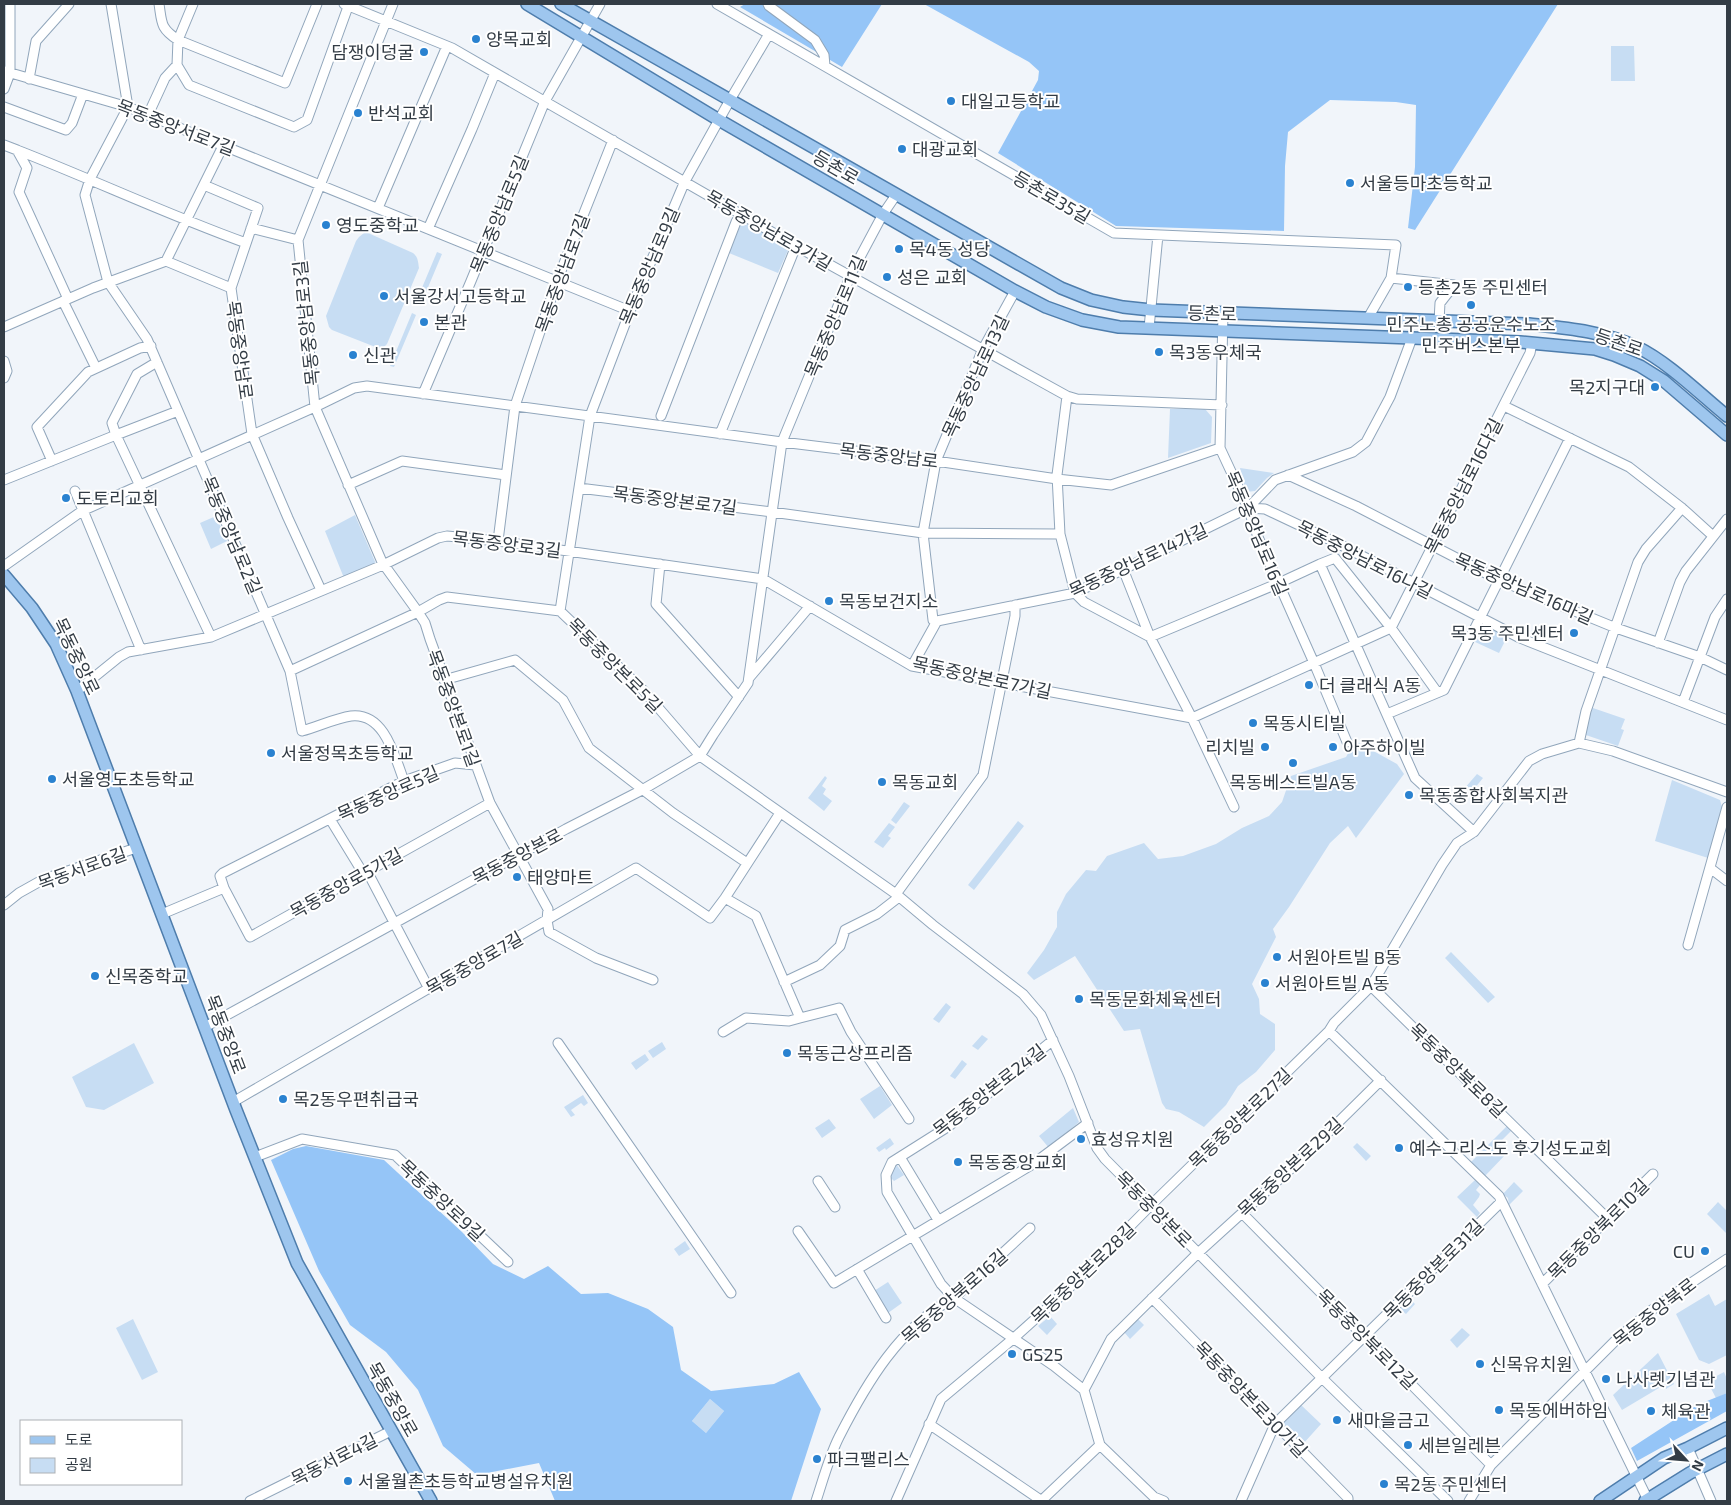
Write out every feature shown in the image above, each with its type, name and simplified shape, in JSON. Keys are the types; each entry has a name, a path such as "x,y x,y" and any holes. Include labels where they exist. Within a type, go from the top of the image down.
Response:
{"main road":[{"name":"등촌로","path":"526,4 719,120 1016,291 1046,306 1082,320 1119,327 1532,343 1595,349 1640,366 1664,381 1727,435"},
{"name":"등촌로","path":"561,4 1061,288 1091,300 1123,307 1151,310 1529,324 1568,328 1598,334 1636,347 1659,360 1727,416"},
{"name":"목동중앙로","path":"4,575 32,608 56,644 77,692 233,1102 297,1263 431,1501"},
{"path":"1600,1501 1664,1458 1727,1428"},
{"path":"1646,1500 1727,1454"}],"street":[{"path":"4,89 7,72 10,4"},
{"path":"29,79 36,41 69,4"},
{"path":"108,282 85,196 90,179 128,107 111,4"},
{"path":"159,4 162,25 169,34 178,40 285,83 317,4"},
{"path":"193,4 178,40 177,65 189,85 294,127 307,120 347,4"},
{"name":"목동중앙남로3가길","path":"347,4 447,46 495,72 796,246 1067,396 1077,399 1222,405"},
{"name":"목동중앙남로3길","path":"348,485 315,407 298,240 393,4"},
{"path":"581,36 600,4"},
{"name":"등촌로35길","path":"717,4 1114,233 1396,246 1391,278 1368,318"},
{"path":"768,4 768,6 815,40 824,54 825,66"},
{"path":"719,120 769,34"},
{"name":"목동중앙남로5길","path":"423,394 545,101 581,36"},
{"path":"378,208 447,46"},
{"path":"148,115 165,78 177,65"},
{"name":"목동중앙서로7길","path":"7,72 128,107 630,311"},
{"path":"428,229 495,72"},
{"path":"4,107 66,130 72,123 83,94"},
{"name":"목동중앙남로9길","path":"560,611 590,416 630,311 685,181 719,120"},
{"name":"목동중앙남로7길","path":"514,406 558,282 613,140"},
{"path":"4,145 90,179 186,221 246,242"},
{"path":"166,261 223,146"},
{"path":"17,150 27,168 19,192 96,368"},
{"name":"목동중앙남로","path":"204,185 258,208 231,288 252,434 321,590"},
{"name":"목동중앙남로11길","path":"782,442 850,276 883,214 896,194"},
{"path":"661,416 736,222 741,214"},
{"name":"목동중앙남로3길","path":"251,228 298,240"},
{"path":"1149,328 1158,235"},
{"path":"720,434 796,246"},
{"path":"4,328 108,282 166,261 231,288"},
{"path":"1391,278 1454,285 1440,303 1439,321"},
{"name":"목동중앙남로2길","path":"108,282 148,339 266,613"},
{"name":"목동중앙남로13길","path":"937,622 933,620 924,533 936,461 983,349 1016,291"},
{"name":"목동중앙남로16길","path":"1223,313 1220,448 1248,508 1258,537 1347,742"},
{"path":"1248,508 1275,480 1353,452 1366,442 1390,397 1412,338"},
{"name":"목동중앙남로16다길","path":"1392,628 1504,406 1530,353 1532,343"},
{"path":"52,461 37,427 88,372 140,348 151,346"},
{"path":"4,361 6,371 4,378"},
{"path":"157,362 137,374 112,423 139,486 212,637"},
{"name":"목동중앙남로","path":"4,566 82,511 354,388 367,386 1111,485 1220,448"},
{"path":"1067,396 1057,479 1060,534 1075,593 1084,602 1150,637"},
{"path":"498,541 514,406"},
{"path":"1504,406 1629,467 1682,508 1713,536"},
{"path":"4,480 178,410"},
{"path":"1387,714 1444,690 1570,438"},
{"path":"700,756 748,683 782,442"},
{"path":"348,485 402,461 506,475"},
{"name":"목동중앙남로16마길","path":"1288,475 1356,506 1499,580 1616,628 1700,657 1727,670"},
{"name":"목동중앙본로1길","path":"348,485 383,565 426,623 444,680 490,803 548,909 547,920"},
{"name":"목동중앙본로7길","path":"578,488 924,533 1060,534"},
{"path":"74,491 141,650"},
{"name":"목동중앙남로14가길","path":"937,622 1075,593 1248,508"},
{"name":"목동중앙남로16나길","path":"1248,508 1265,509 1339,544 1520,638 1727,720"},
{"name":"목동중앙남로16마길","path":"1616,628 1638,562 1646,549 1682,508"},
{"path":"1658,643 1680,582 1686,571 1727,519"},
{"name":"목동중앙로3길","path":"77,692 119,657 128,652 212,637 383,565 438,538 447,536 498,541 763,579"},
{"path":"1150,637 1334,558 1392,628 1437,692"},
{"path":"660,564 656,604 739,697"},
{"path":"1320,564 1415,778 1474,832"},
{"path":"1123,569 1150,637 1192,718 1234,807"},
{"name":"목동중앙본로7가길","path":"763,579 912,666 1192,718"},
{"name":"목동중앙본로5길","path":"290,671 447,597 560,611 643,690 700,756"},
{"path":"1683,702 1715,617 1726,602"},
{"path":"784,982 820,965 840,946 845,930 877,914 897,896 983,775 1015,616 1015,605"},
{"path":"749,678 810,606"},
{"path":"266,613 290,671 302,731 352,716 363,717 374,722 386,735 404,781"},
{"path":"912,666 937,622"},
{"path":"1192,718 1392,628"},
{"path":"1579,743 1586,711 1616,628"},
{"path":"444,680 515,660 563,700 589,748 673,813 747,863"},
{"path":"1329,1031 1334,1023 1371,986 1442,865 1457,843 1474,832 1529,761 1542,754 1579,743 1613,751 1727,792"},
{"name":"목동중앙본로","path":"205,1027 518,855 642,790 700,756 897,896 1023,994 1041,1015 1097,1148 1104,1159 1322,1378 1448,1501"},
{"name":"목동중앙로5길","path":"224,888 220,876 223,873 404,781 455,763 475,765"},
{"name":"목동중앙로5가길","path":"224,888 250,937 490,803"},
{"path":"1688,945 1727,807"},
{"path":"780,813 725,898 756,916 800,1018"},
{"name":"목동중앙로5길","path":"330,819 365,872"},
{"name":"목동서로6길","path":"4,905 19,893 44,879 136,848"},
{"name":"목동중앙로7길","path":"233,1102 636,868 710,918 725,898"},
{"path":"1710,868 1727,881"},
{"path":"365,872 429,989"},
{"path":"162,914 224,888"},
{"path":"547,920 549,932 572,946 596,958 652,980"},
{"name":"목동중앙북로8길","path":"1371,986 1608,1219"},
{"path":"723,1032 746,1018 790,1020 840,1008 851,1032 909,1119"},
{"name":"목동중앙북로10길","path":"1329,1031 1499,1196 1585,1371"},
{"name":"목동중앙본로27길","path":"1150,1206 1329,1031"},
{"name":"목동중앙본로24길","path":"954,1298 941,1284 887,1192 886,1175 892,1162 949,1126 1053,1040"},
{"path":"558,1044 731,1293"},
{"name":"목동중앙본로29길","path":"1084,1390 1111,1339 1198,1253 1296,1164 1381,1080"},
{"path":"798,1231 834,1283 1033,1164 1088,1123"},
{"name":"목동중앙로9길","path":"255,1157 302,1139 395,1155 508,1262"},
{"path":"900,1157 938,1220"},
{"name":"목동중앙북로10길","path":"1542,1284 1653,1174"},
{"path":"818,1180 835,1207"},
{"name":"목동중앙본로31길","path":"1275,1424 1502,1202"},
{"name":"목동중앙본로28길","path":"896,1501 941,1399 1064,1293 1150,1206"},
{"name":"목동중앙북로12길","path":"1242,1213 1492,1466"},
{"name":"목동중앙북로16길","path":"816,1501 838,1438 872,1377 908,1332 943,1304 954,1298 1030,1228"},
{"name":"목동중앙북로","path":"1469,1501 1492,1466 1617,1339 1649,1312 1727,1259"},
{"path":"857,1269 886,1318"},
{"name":"목동중앙본로28길","path":"954,1298 1054,1366 1084,1390"},
{"name":"목동중앙본로30가길","path":"1152,1298 1348,1498 1348,1501"},
{"path":"1585,1371 1637,1476 1646,1500"},
{"path":"1084,1390 1100,1445 1154,1497 1164,1501"},
{"path":"929,1424 1042,1501 1100,1445"},
{"path":"1241,1501 1275,1424"},
{"name":"목동서로4길","path":"250,1501 391,1431"},
{"path":"1688,1448 1711,1501"}],"green space":[{"path":"1611,46 1634,46 1635,81 1611,81"},
{"path":"751,224 789,248 778,273 729,253 740,226"},
{"path":"364,233 368,233 413,253 417,258 419,268 387,344 383,348 378,348 332,330 329,327 326,316 356,241"},
{"path":"437,252 442,254 421,304 416,302"},
{"path":"412,313 416,315 394,367 390,366"},
{"path":"1170,409 1205,409 1212,417 1211,443 1168,458"},
{"path":"1240,468 1274,473 1255,491 1246,492"},
{"path":"355,515 376,564 344,578 325,531"},
{"path":"216,516 227,541 211,549 200,523"},
{"path":"1482,622 1508,635 1499,653 1473,641"},
{"path":"1590,707 1625,719 1621,729 1624,730 1618,746 1583,734"},
{"path":"1357,742 1397,764 1404,774 1356,838 1348,826 1330,843 1273,929 1276,937 1252,984 1259,999 1260,1014 1275,1024 1275,1050 1256,1072 1238,1086 1226,1105 1204,1127 1179,1112 1166,1109 1162,1103 1140,1029 1124,1031 1075,956 1034,980 1027,973 1044,950 1057,927 1057,912 1066,894 1086,870 1096,871 1107,856 1144,843 1158,859 1183,856 1216,844 1242,828 1269,816 1282,802 1291,776 1346,757 1354,743"},
{"path":"1477,774 1483,778 1470,794 1464,789"},
{"path":"825,776 827,778 822,786 826,789 823,794 832,801 824,811 808,798"},
{"path":"1672,780 1720,800 1722,807 1708,858 1655,841"},
{"path":"904,802 910,806 896,824 891,820"},
{"path":"1018,821 1024,826 974,890 968,885"},
{"path":"889,823 895,827 888,836 891,838 883,848 874,842"},
{"path":"1451,952 1495,997 1488,1003 1445,958"},
{"path":"946,1003 951,1007 939,1023 933,1019"},
{"path":"982,1035 988,1039 978,1050 972,1046"},
{"path":"662,1042 666,1049 653,1058 648,1051"},
{"path":"134,1043 154,1083 104,1110 86,1107 72,1077"},
{"path":"645,1054 649,1060 636,1070 631,1063"},
{"path":"962,1060 967,1064 955,1079 950,1076"},
{"path":"880,1086 892,1105 874,1119 860,1099"},
{"path":"583,1095 588,1103 584,1106 581,1103 571,1110 575,1115 571,1117 564,1107"},
{"path":"1073,1108 1079,1122 1049,1148 1039,1136"},
{"path":"829,1119 836,1128 822,1138 815,1128"},
{"path":"1507,1126 1512,1130 1498,1144 1507,1153 1485,1176 1471,1162"},
{"path":"890,1138 894,1144 886,1150 885,1148 879,1152 876,1148"},
{"path":"1357,1143 1371,1156 1366,1161 1353,1147"},
{"path":"896,1164 904,1175 894,1181 892,1179 890,1181 890,1172"},
{"path":"1475,1180 1480,1185 1476,1190 1480,1194 1479,1197 1473,1205 1480,1213 1477,1217 1457,1197"},
{"path":"1514,1182 1523,1191 1509,1205 1508,1198 1503,1194"},
{"path":"1718,1202 1727,1211 1727,1234 1707,1214"},
{"path":"685,1241 690,1249 679,1256 674,1249"},
{"path":"888,1282 902,1303 888,1313 874,1291"},
{"path":"1709,1294 1715,1306 1727,1299 1727,1355 1709,1364 1699,1360 1676,1314"},
{"path":"1408,1297 1415,1304 1406,1314 1398,1307"},
{"path":"1050,1316 1057,1324 1047,1335 1038,1326"},
{"path":"133,1319 158,1372 142,1380 116,1328"},
{"path":"1138,1319 1144,1325 1130,1339 1124,1332"},
{"path":"1462,1328 1470,1335 1457,1348 1450,1340"},
{"path":"1658,1353 1674,1384 1666,1389 1664,1385 1622,1410 1613,1395"},
{"path":"1724,1372 1727,1379 1727,1393 1716,1398 1707,1381"},
{"path":"710,1399 724,1411 706,1433 692,1421"},
{"path":"1300,1404 1321,1424 1303,1444 1283,1426 1284,1421"}],"shaded area":[{"path":"745,4 882,4 842,67 740,7"},
{"path":"924,4 1558,4 1415,230 1408,228 1415,167 1416,105 1396,102 1330,100 1288,132 1285,166 1284,231 1116,226 998,153 1038,80 1039,71 1029,62"},
{"path":"306,1146 384,1160 462,1232 493,1264 524,1279 548,1266 581,1294 608,1293 648,1309 673,1327 681,1370 711,1391 774,1384 799,1372 821,1409 791,1501 555,1501 539,1463 477,1475 443,1446 418,1390 386,1352 350,1325 319,1271 271,1160 293,1149","holes":["710,1399 724,1411 706,1433 692,1421"]},
{"path":"1727,1393 1727,1411 1637,1461 1631,1448 1697,1405"}],"place":[{"name":"양목교회","path":"476,39"},
{"name":"담쟁이덩굴","path":"424,52"},
{"name":"대일고등학교","path":"951,101"},
{"name":"반석교회","path":"358,113"},
{"name":"대광교회","path":"902,149"},
{"name":"서울등마초등학교","path":"1350,183"},
{"name":"영도중학교","path":"326,225"},
{"name":"목4동 성당","path":"899,249"},
{"name":"성은 교회","path":"887,277"},
{"name":"등촌2동 주민센터","path":"1408,287"},
{"name":"서울강서고등학교","path":"384,296"},
{"name":"민주노총 공공운수노조 민주버스본부","path":"1471,305"},
{"name":"본관","path":"424,322"},
{"name":"목3동우체국","path":"1159,352"},
{"name":"신관","path":"353,355"},
{"name":"목2지구대","path":"1655,387"},
{"name":"도토리교회","path":"66,498"},
{"name":"목동보건지소","path":"829,601"},
{"name":"목3동 주민센터","path":"1574,633"},
{"name":"더 클래식 A동","path":"1309,685"},
{"name":"목동시티빌","path":"1253,723"},
{"name":"리치빌","path":"1265,747"},
{"name":"아주하이빌","path":"1333,747"},
{"name":"서울정목초등학교","path":"271,753"},
{"name":"목동베스트빌A동","path":"1293,763"},
{"name":"서울영도초등학교","path":"52,779"},
{"name":"목동교회","path":"882,782"},
{"name":"목동종합사회복지관","path":"1409,795"},
{"name":"태양마트","path":"517,877"},
{"name":"서원아트빌 B동","path":"1277,957"},
{"name":"신목중학교","path":"95,976"},
{"name":"서원아트빌 A동","path":"1265,983"},
{"name":"목동문화체육센터","path":"1079,999"},
{"name":"목동근상프리즘","path":"787,1053"},
{"name":"목2동우편취급국","path":"283,1099"},
{"name":"효성유치원","path":"1081,1139"},
{"name":"예수그리스도 후기성도교회","path":"1399,1148"},
{"name":"목동중앙교회","path":"958,1162"},
{"name":"CU","path":"1705,1251"},
{"name":"GS25","path":"1012,1354"},
{"name":"신목유치원","path":"1480,1364"},
{"name":"나사렛기념관","path":"1606,1379"},
{"name":"목동에버하임","path":"1499,1410"},
{"name":"체육관","path":"1651,1411"},
{"name":"새마을금고","path":"1337,1420"},
{"name":"세븐일레븐","path":"1408,1445"},
{"name":"파크팰리스","path":"817,1459"},
{"name":"서울월촌초등학교병설유치원","path":"348,1481"},
{"name":"목2동 주민센터","path":"1384,1484"}]}
